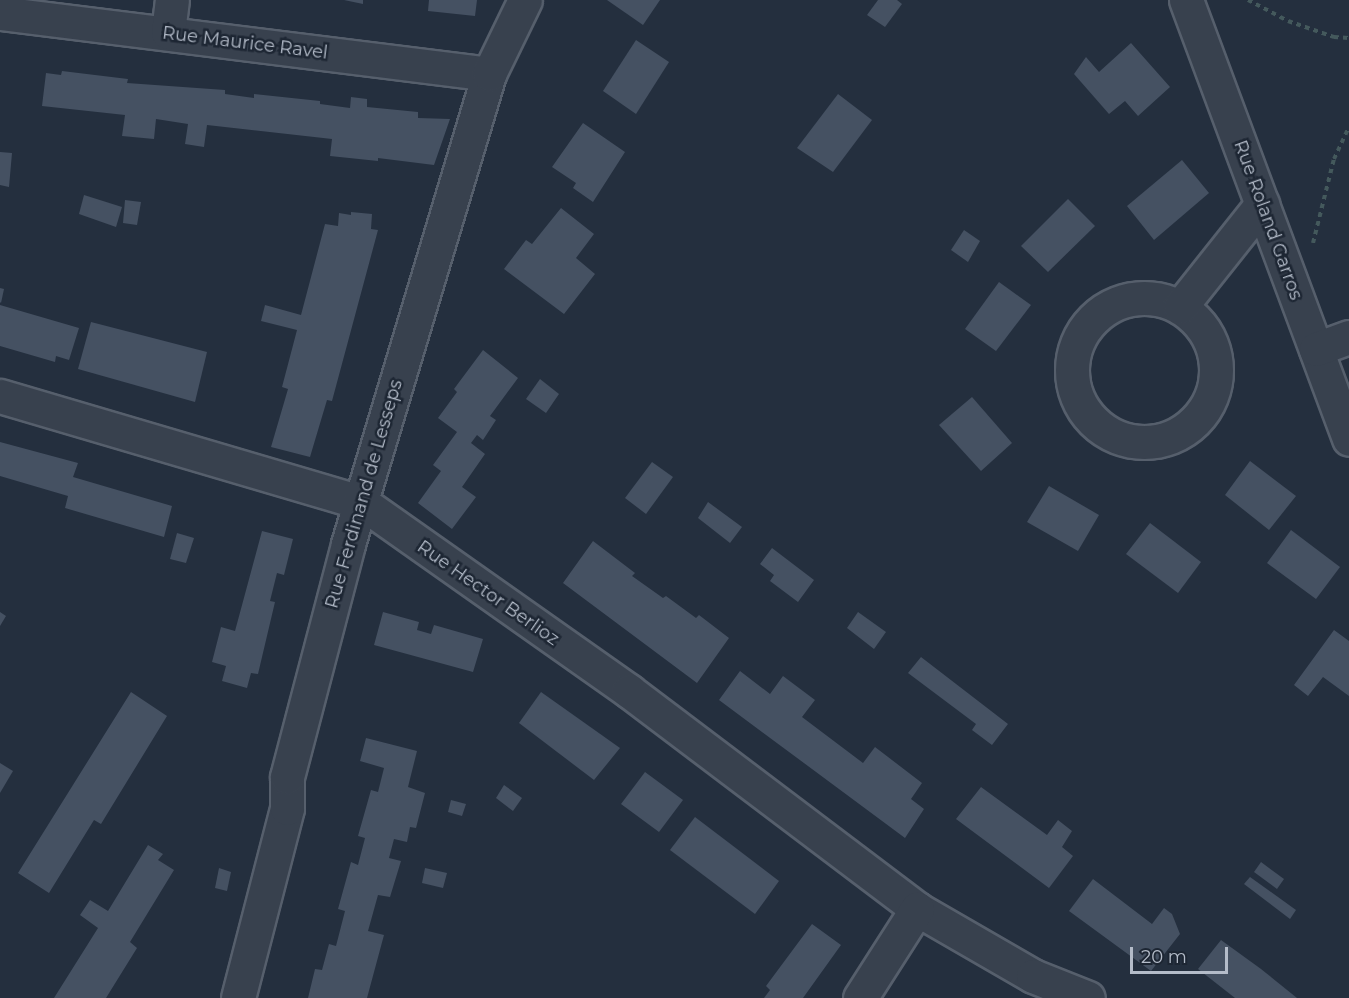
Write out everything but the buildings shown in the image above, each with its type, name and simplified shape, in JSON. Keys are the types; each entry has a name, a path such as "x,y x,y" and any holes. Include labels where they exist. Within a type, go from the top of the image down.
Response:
{"street":[{"path":"168,32 172,0"},
{"name":"Rue Ferdinand de Lesseps","path":"238,998 287,808 287,777 361,502 489,74 525,0"},
{"name":"Rue Roland Garros","path":"1186,0 1349,439"},
{"name":"Rue Maurice Ravel","path":"0,13 168,32 489,74"},
{"path":"1180,306 1262,204"},
{"path":"1135,298 1155,298 1180,306 1198,322 1212,344 1217,364 1214,389 1204,410 1192,425 1172,437 1149,442 1122,439 1100,428 1084,411 1073,387 1072,359 1081,333 1095,316 1114,303 1135,298"},
{"path":"1316,349 1349,337"},
{"name":"Rue Hector Berlioz","path":"0,396 361,502 629,691 917,909 1033,976 1088,998"},
{"path":"860,998 917,909"}],"path":[{"path":"1248,0 1288,21 1334,37 1349,38"},
{"path":"1311,249 1334,159 1349,127"}]}
